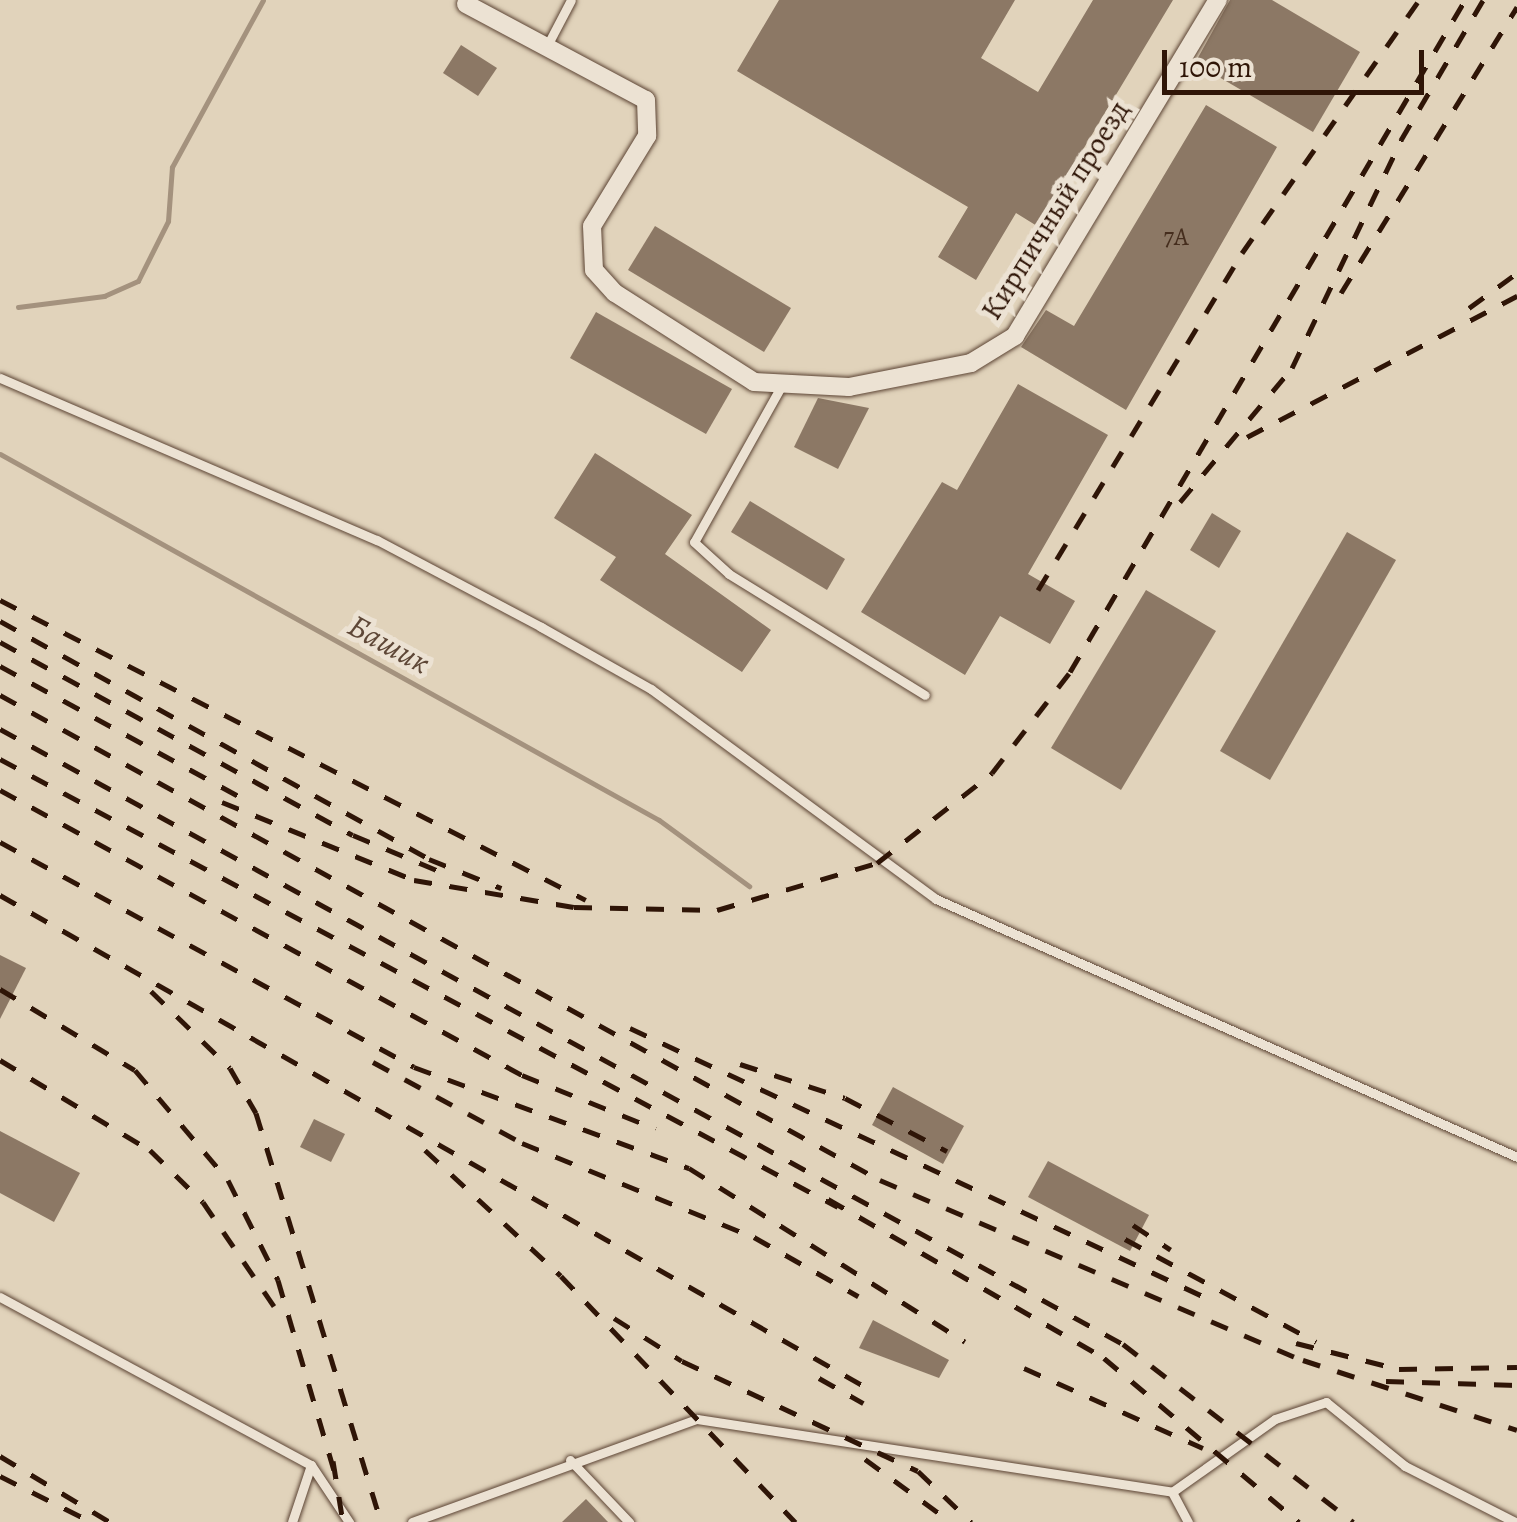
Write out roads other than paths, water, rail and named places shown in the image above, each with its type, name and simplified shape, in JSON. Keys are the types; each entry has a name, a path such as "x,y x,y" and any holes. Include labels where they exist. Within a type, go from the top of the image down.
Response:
{"street":[{"name":"Кирпичный проезд","path":"466,4 549,42 646,100 647,136 592,226 594,270 641,314 754,382 888,381 971,363 1016,336 1218,0"}],"lane":[{"path":"549,42 570,0"},
{"path":"0,378 377,540 540,627 651,690 936,899 1517,1158"},
{"path":"784,380 694,542 729,574 925,695"},
{"path":"0,1297 311,1464 349,1522"},
{"path":"412,1522 570,1460 726,1418 1172,1492 1275,1419 1326,1402 1404,1466 1516,1522"},
{"path":"570,1460 629,1522"},
{"path":"292,1522 311,1464"},
{"path":"1172,1492 1188,1522"}],"waterway":[{"name":"Башик","path":"18,307 104,296 138,281 168,221 172,167 263,0"},
{"name":"Башик","path":"0,454 659,820 749,886"}],"railway":[{"path":"1038,590 1242,253 1419,0"},
{"path":"222,802 414,880 574,907 717,910 877,863 992,773 1070,672 1465,0"},
{"path":"1180,502 1292,368 1401,140 1483,0"},
{"path":"1341,293 1517,7"},
{"path":"1469,308 1517,273"},
{"path":"1247,437 1517,296"},
{"path":"0,600 586,900"},
{"path":"0,621 429,859 501,888"},
{"path":"0,642 353,835 444,873"},
{"path":"0,666 246,800"},
{"path":"0,695 880,1180 1303,1360 1517,1430"},
{"path":"0,729 1123,1344 1353,1522"},
{"path":"0,759 838,1207"},
{"path":"0,790 522,1075 656,1129"},
{"path":"0,842 414,1067 689,1168 965,1342"},
{"path":"0,895 871,1390"},
{"path":"0,989 135,1070 228,1180 278,1280 335,1474"},
{"path":"151,991 230,1068 256,1113 381,1522"},
{"path":"630,1028 1209,1299"},
{"path":"0,1060 150,1150 203,1202 278,1312"},
{"path":"373,1062 522,1143 754,1237 858,1296"},
{"path":"740,1064 845,1098 947,1151"},
{"path":"425,1150 561,1276 795,1522"},
{"path":"828,1199 1104,1358 1299,1522"},
{"path":"1133,1225 1171,1250"},
{"path":"1125,1239 1316,1342"},
{"path":"614,1318 682,1361 918,1471 971,1522"},
{"path":"1296,1343 1399,1369 1517,1367"},
{"path":"1024,1368 1203,1448"},
{"path":"819,1378 863,1403"},
{"path":"1386,1381 1517,1385"},
{"path":"0,1456 110,1522"},
{"path":"865,1459 951,1522"},
{"path":"333,1461 343,1522"},
{"path":"0,1476 82,1517"}]}
